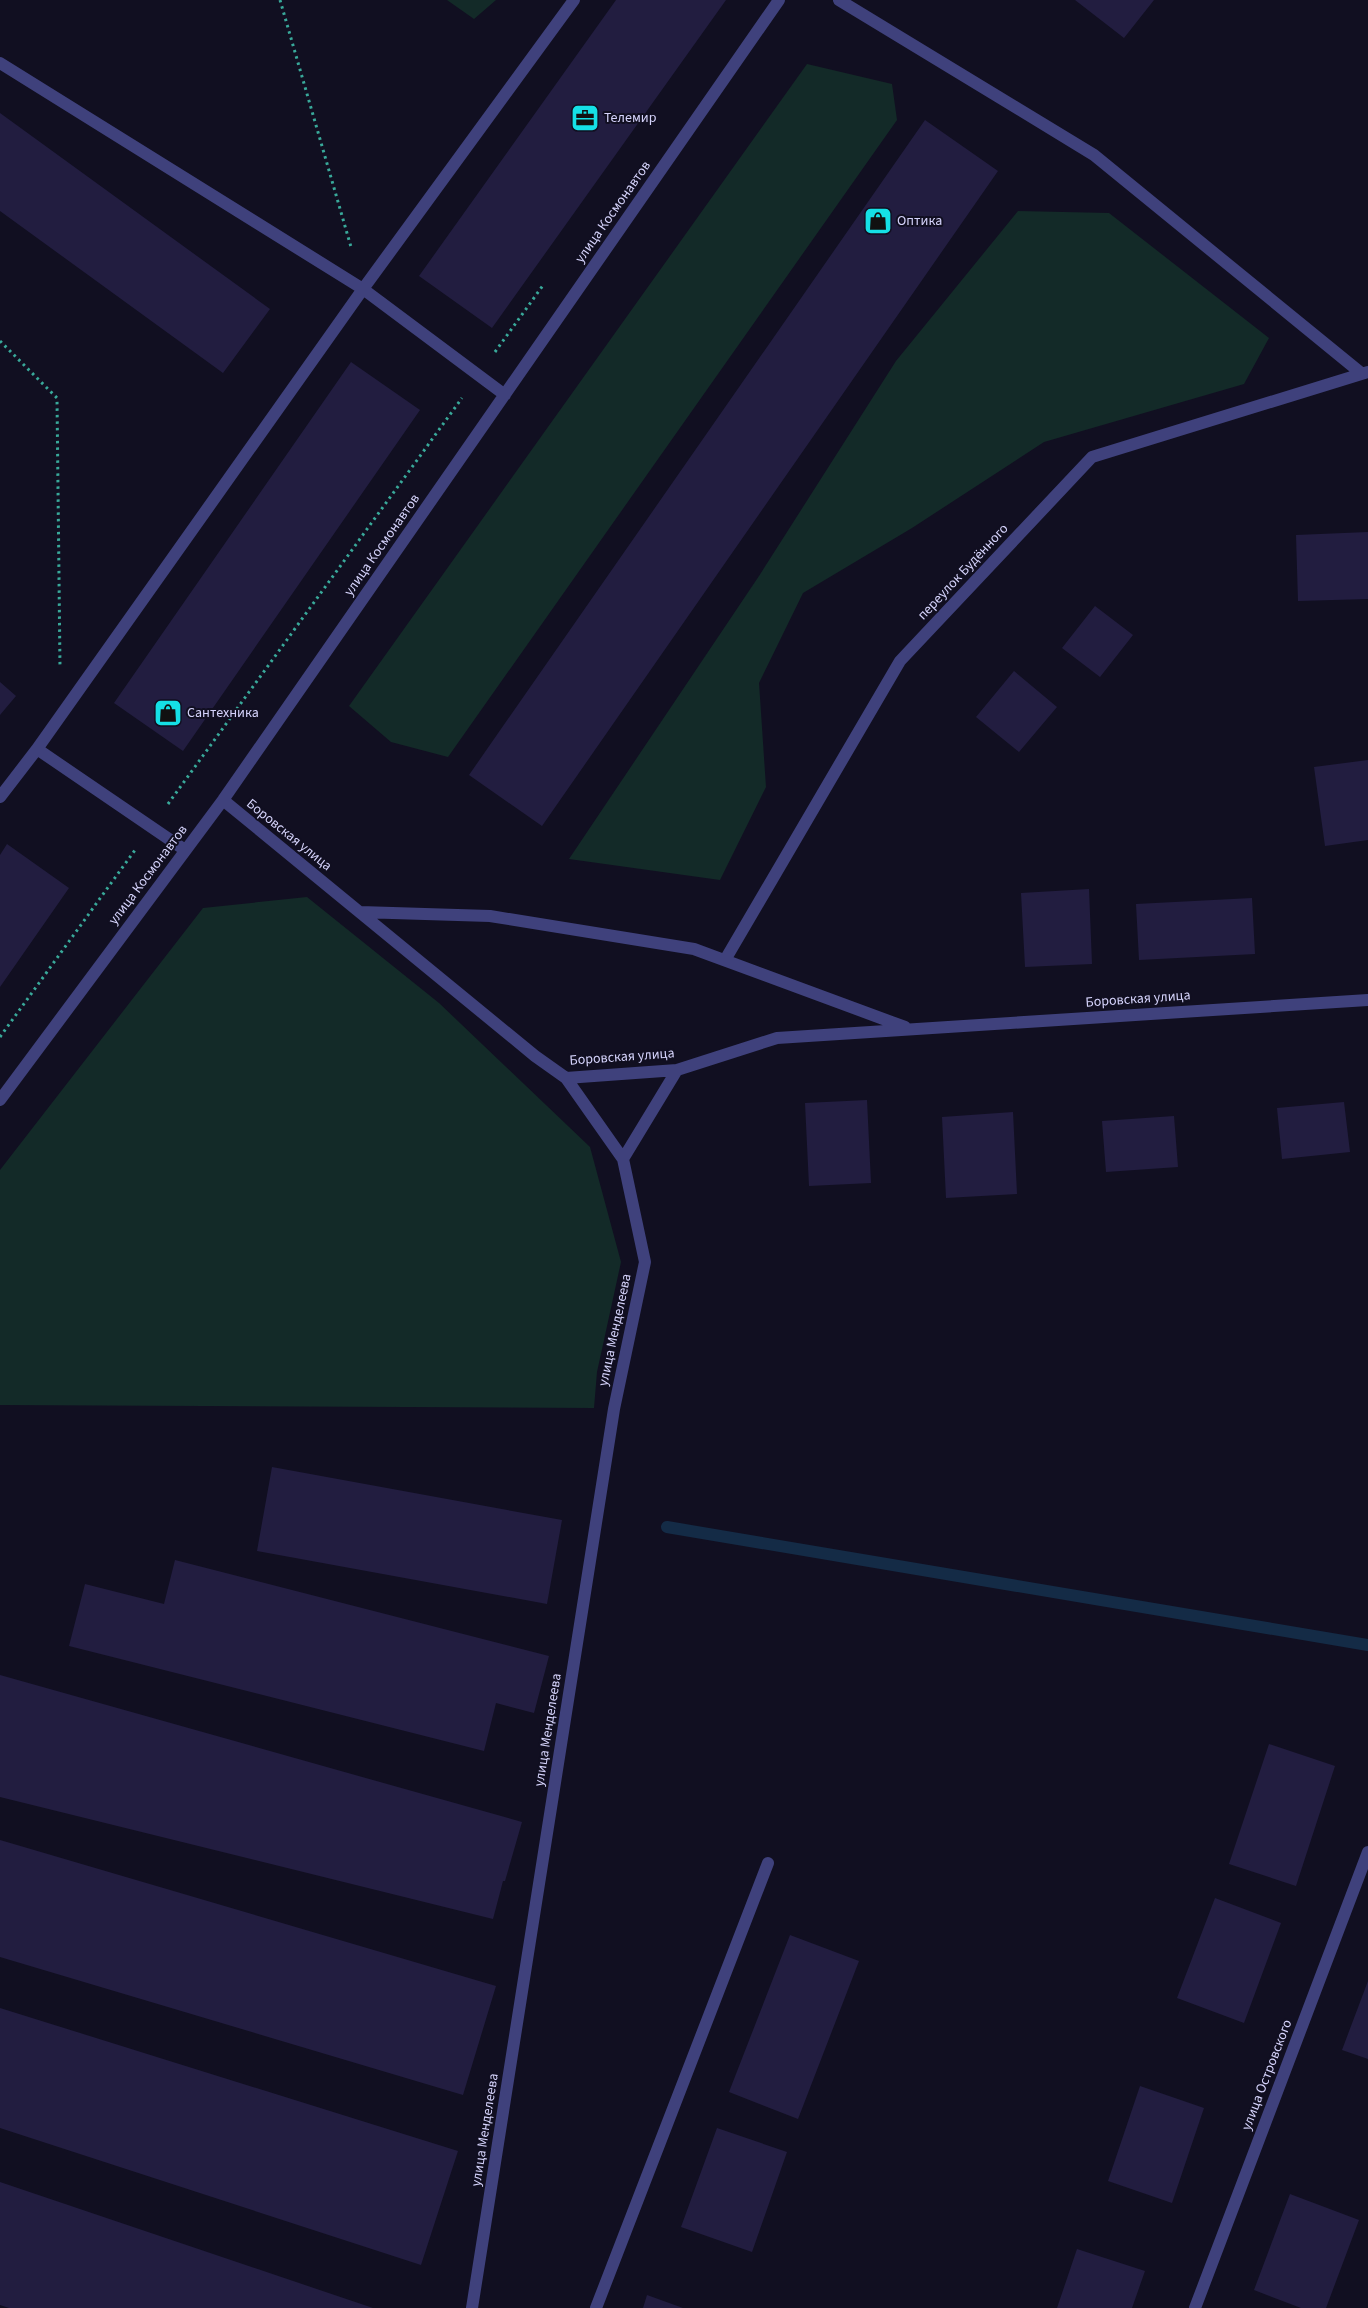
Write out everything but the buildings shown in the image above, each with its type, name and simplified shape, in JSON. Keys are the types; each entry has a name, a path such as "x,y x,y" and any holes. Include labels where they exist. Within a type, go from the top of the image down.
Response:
{"street":[{"path":"0,797 37,749 363,289 574,0"},
{"name":"улица Космонавтов","path":"0,1100 223,800 779,0"},
{"path":"839,0 1094,155 1364,372"},
{"path":"0,63 363,289 504,395"},
{"name":"переулок Будённого","path":"725,960 900,660 1092,457 1364,372"},
{"path":"37,749 185,850"},
{"name":"Боровская улица","path":"223,800 535,1056 566,1078 678,1070 777,1038 1368,1000"},
{"name":"Боровская улица","path":"360,912 490,916 694,949 910,1029"},
{"path":"624,1159 678,1070"},
{"name":"улица Менделеева","path":"472,2308 613,1419 645,1262 624,1159 566,1078"},
{"name":"улица Островского","path":"1195,2308 1368,1852"},
{"path":"596,2308 768,1863"}],"path":[{"path":"280,0 363,289"},
{"path":"0,1037 547,280"},
{"path":"0,341 57,398 61,714"}],"green space":[{"path":"447,0 496,0 474,19"},
{"path":"807,64 892,84 897,120 448,757 391,742 349,706"},
{"path":"1018,211 1109,213 1269,338 1244,384 1044,442 912,528 803,593 759,683 766,787 720,880 569,859 759,576 896,361"},
{"path":"307,897 439,1003 590,1147 621,1262 597,1372 594,1408 0,1405 0,1170 203,908"}],"waterway":[{"path":"667,1527 1368,1645"}],"place":[{"name":"Телемир","path":"585,118"},
{"name":"Оптика","path":"878,221"},
{"name":"Сантехника","path":"168,713"}]}
